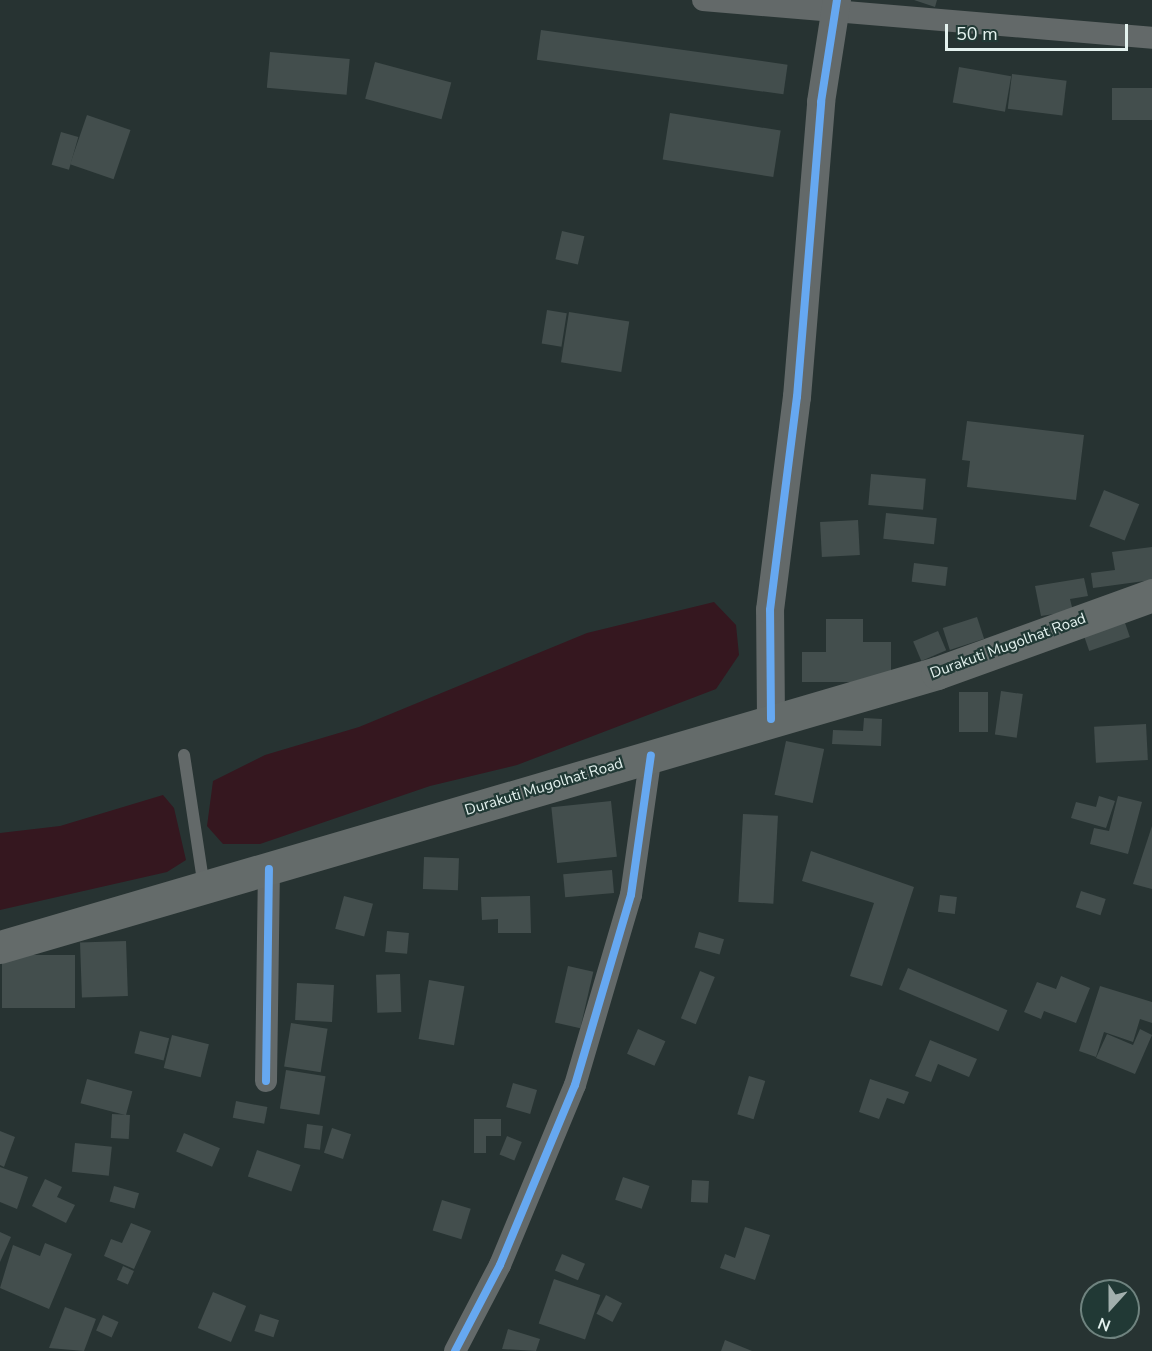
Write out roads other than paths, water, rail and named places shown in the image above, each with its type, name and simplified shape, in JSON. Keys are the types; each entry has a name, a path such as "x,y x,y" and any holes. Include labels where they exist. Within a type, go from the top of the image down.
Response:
{"main road":[{"name":"Durakuti Mugolhat Road","path":"0,947 204,889 771,719 938,673 1152,595"}],"street":[{"path":"703,0 835,8 1152,38"},
{"path":"771,719 770,610 797,397 821,102 835,8"},
{"path":"455,1351 500,1264 575,1085 630,895 651,755"},
{"path":"266,1081 269,869"}],"lane":[{"path":"184,755 204,889"}]}
